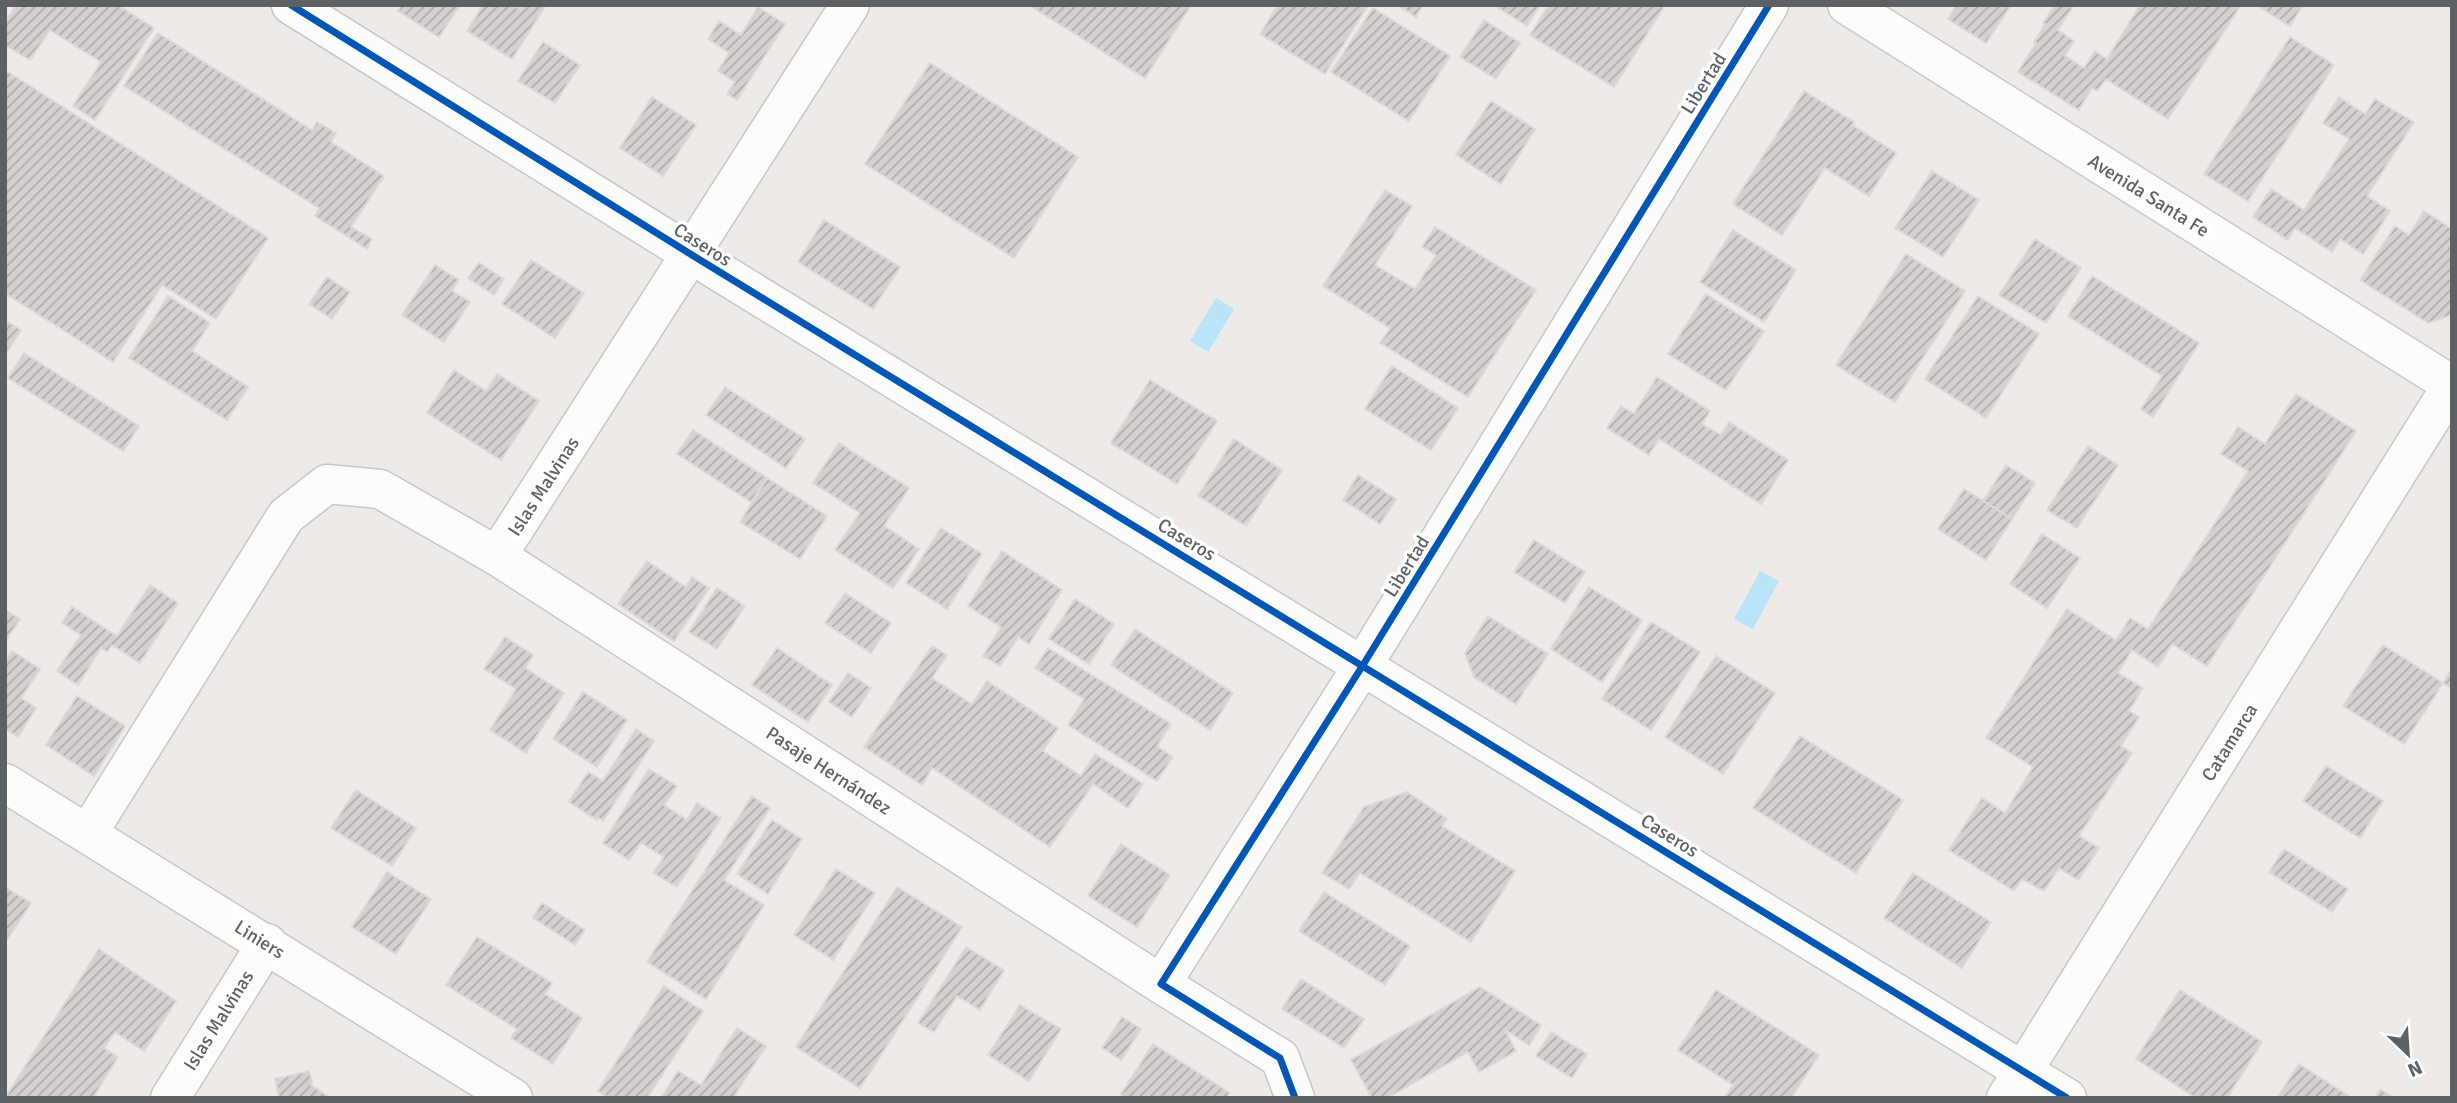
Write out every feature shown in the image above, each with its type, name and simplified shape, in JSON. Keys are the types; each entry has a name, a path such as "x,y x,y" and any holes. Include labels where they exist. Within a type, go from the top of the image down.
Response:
{"street":[{"name":"Caseros","path":"291,5 692,256 1363,665 2015,1084 2067,1098"},
{"name":"Islas Malvinas","path":"88,832 286,516 327,484 380,489 498,556 850,5"},
{"name":"Libertad","path":"1161,984 1363,665 1769,5"},
{"name":"Avenida Santa Fe","path":"1847,5 2452,385"},
{"name":"Catamarca","path":"2015,1084 2452,385"},
{"name":"Pasaje Hernández","path":"498,556 1161,984"},
{"name":"Liniers","path":"5,783 513,1098"},
{"name":"Islas Malvinas","path":"170,1098 267,943"},
{"path":"1161,984 1280,1058 1296,1098"}],"water":[{"path":"1216,298 1234,309 1208,352 1190,341"},
{"path":"1760,571 1779,581 1753,629 1734,619"}],"building":[{"path":"16,5 117,5 154,28 95,120 73,106 101,62 50,30 30,60 5,45 5,22"},
{"path":"401,5 460,5 439,37 398,11"},
{"path":"483,5 514,5 520,9 522,5 546,5 512,59 467,31"},
{"path":"1029,5 1191,5 1145,78"},
{"path":"1278,5 1368,5 1325,74 1260,34"},
{"path":"1398,5 1423,5 1416,17"},
{"path":"1494,5 1540,5 1527,26"},
{"path":"1549,5 1665,5 1614,87 1530,35"},
{"path":"1957,5 2011,5 1986,43 1948,19"},
{"path":"2055,5 2074,5 2058,30 2074,41 2065,56 2084,68 2095,51 2107,59 2140,5 2241,5 2168,119 2106,79 2097,91 2092,88 2079,110 2018,72"},
{"path":"2256,5 2303,5 2290,26"},
{"path":"758,7 785,24 737,100 727,94 735,82 718,71 729,53 708,39 719,21 741,35"},
{"path":"1373,8 1450,56 1409,121 1331,72"},
{"path":"1484,20 1520,43 1496,79 1460,57"},
{"path":"158,33 312,130 317,122 336,133 331,142 384,176 351,227 372,239 367,249 315,216 319,208 124,86"},
{"path":"2290,37 2334,65 2248,201 2204,174"},
{"path":"543,42 580,65 555,103 518,81"},
{"path":"930,63 1078,157 1014,258 865,164"},
{"path":"5,70 268,238 216,319 162,285 113,362 5,293"},
{"path":"1804,91 1854,122 1852,125 1896,153 1869,196 1825,168 1782,235 1733,204"},
{"path":"652,97 696,125 663,176 620,148"},
{"path":"2339,97 2365,114 2375,99 2414,122 2367,196 2390,211 2363,254 2340,239 2332,252 2295,228 2288,240 2253,217 2271,189 2304,210 2349,139 2323,123"},
{"path":"1491,101 1535,129 1501,184 1456,155"},
{"path":"1932,171 1979,200 1943,257 1895,228"},
{"path":"1385,190 1412,206 1375,265 1415,289 1436,255 1422,247 1435,227 1536,290 1468,397 1380,343 1390,328 1323,286"},
{"path":"2424,211 2452,229 2452,315 2428,323 2360,280 2395,226 2409,235"},
{"path":"824,220 900,267 873,309 798,262"},
{"path":"1733,230 1796,270 1764,322 1700,282"},
{"path":"2035,239 2081,268 2046,323 1999,295"},
{"path":"1906,254 1965,291 1895,402 1836,365"},
{"path":"531,260 584,293 555,338 502,304"},
{"path":"479,263 504,279 494,295 468,278"},
{"path":"435,265 459,280 452,291 470,302 444,342 402,315"},
{"path":"2092,276 2199,343 2153,417 2141,409 2162,376 2068,316"},
{"path":"327,277 350,292 332,319 309,304"},
{"path":"1706,294 1764,331 1726,390 1668,354"},
{"path":"168,296 210,323 192,351 248,387 227,420 129,358"},
{"path":"1978,296 2039,334 1986,418 1925,379"},
{"path":"5,320 21,330 5,355"},
{"path":"24,353 139,426 123,451 8,378"},
{"path":"1392,366 1458,408 1431,450 1365,409"},
{"path":"454,370 486,391 497,374 539,401 501,460 427,413"},
{"path":"1657,377 1710,411 1702,424 1721,435 1729,422 1788,460 1761,504 1659,439 1649,455 1607,428 1621,406 1634,414"},
{"path":"1150,380 1217,421 1177,484 1111,443"},
{"path":"725,387 805,439 786,468 706,415"},
{"path":"2296,394 2356,431 2207,666 2172,644 2158,667 2132,650 2118,673 2143,688 2129,711 2139,717 2121,746 2132,753 2079,836 2099,848 2078,880 2059,868 2044,891 2022,879 2014,891 1949,850 1982,798 2005,813 2033,767 1986,738 2067,609 2116,640 2130,618 2148,629 2248,471 2221,454 2238,427 2265,444"},
{"path":"693,430 767,478 751,502 677,454"},
{"path":"1234,439 1282,470 1246,526 1198,496"},
{"path":"839,443 909,488 884,526 919,549 893,588 835,550 860,513 813,483"},
{"path":"2088,446 2118,465 2077,528 2047,510"},
{"path":"2006,465 2035,483 2012,519 1983,501"},
{"path":"1358,475 1396,499 1380,524 1343,500"},
{"path":"767,478 827,516 800,559 740,522"},
{"path":"1964,489 2012,519 1986,560 1938,529"},
{"path":"941,528 982,554 947,609 906,583"},
{"path":"2042,534 2080,558 2047,608 2010,584"},
{"path":"1534,540 1585,572 1565,603 1514,572"},
{"path":"1002,551 1062,590 1029,644 1018,637 1000,666 983,656 1001,627 968,606"},
{"path":"647,561 686,587 692,577 709,588 674,641 618,604"},
{"path":"150,585 178,603 140,663 112,645 107,652 101,648 78,685 57,671 81,635 62,623 72,607 117,636"},
{"path":"1589,587 1642,620 1602,682 1551,649"},
{"path":"717,588 745,606 717,649 689,632"},
{"path":"845,593 891,623 871,653 825,623"},
{"path":"1075,599 1114,624 1089,664 1049,639"},
{"path":"5,610 20,619 5,642"},
{"path":"1488,616 1548,654 1516,704 1474,677 1465,653"},
{"path":"1651,622 1700,652 1651,730 1602,699"},
{"path":"1135,629 1233,693 1210,730 1111,665"},
{"path":"505,637 533,655 525,668 564,693 526,753 490,730 516,689 484,669"},
{"path":"2383,645 2443,683 2404,744 2343,706"},
{"path":"932,646 947,655 932,678 972,704 987,681 1058,728 1043,751 1081,776 1095,754 1143,784 1128,808 1093,784 1050,847 932,768 922,785 864,747"},
{"path":"777,648 832,685 808,722 752,685"},
{"path":"1048,648 1171,724 1157,746 1173,757 1157,781 1068,725 1084,699 1035,668"},
{"path":"12,651 40,669 21,698 36,708 18,737 5,729 5,662"},
{"path":"1716,656 1775,693 1723,774 1665,737"},
{"path":"2452,669 2452,689 2443,683"},
{"path":"848,673 871,688 852,717 829,702"},
{"path":"583,692 627,720 597,767 553,739"},
{"path":"77,696 125,726 94,776 46,745"},
{"path":"636,729 654,741 603,821 569,802 588,772 603,781"},
{"path":"1800,736 1903,800 1856,873 1753,808"},
{"path":"2326,766 2383,801 2360,838 2303,801"},
{"path":"649,769 677,786 664,805 687,820 697,803 721,818 677,887 653,873 664,857 641,843 629,860 603,843"},
{"path":"356,790 416,828 392,866 331,828"},
{"path":"1407,792 1447,819 1442,826 1515,871 1471,942 1360,873 1349,889 1322,873 1364,807"},
{"path":"752,796 770,808 724,880 764,905 706,999 647,962"},
{"path":"772,820 802,839 768,894 737,874"},
{"path":"1121,844 1170,875 1137,927 1088,896"},
{"path":"2284,849 2348,889 2332,912 2269,872"},
{"path":"836,869 875,893 833,960 794,935"},
{"path":"387,872 431,899 396,954 352,927"},
{"path":"1913,873 1991,922 1962,968 1884,918"},
{"path":"5,887 31,903 5,943"},
{"path":"897,887 962,927 860,1088 796,1047"},
{"path":"1324,892 1410,946 1385,985 1299,931"},
{"path":"542,903 585,930 575,945 533,918"},
{"path":"477,937 552,983 545,994 582,1018 553,1064 511,1038 517,1029 446,985"},
{"path":"966,947 1004,970 980,1010 957,996 934,1032 918,1023"},
{"path":"99,949 176,1001 144,1051 115,1032 104,1048 118,1057 93,1098 5,1098"},
{"path":"1301,979 1364,1019 1344,1048 1282,1009"},
{"path":"664,986 703,1011 647,1098 609,1098 598,1091"},
{"path":"1480,987 1541,1025 1529,1045 1505,1030 1516,1051 1479,1072 1468,1052 1387,1098 1372,1098 1351,1060"},
{"path":"1716,990 1819,1055 1791,1098 1724,1098 1733,1085 1678,1050"},
{"path":"2180,990 2262,1042 2227,1098 2196,1098 2136,1059"},
{"path":"1020,1005 1061,1029 1029,1081 988,1055"},
{"path":"1122,1017 1141,1029 1121,1060 1102,1048"},
{"path":"737,1028 766,1046 733,1098 661,1098 678,1071 701,1085"},
{"path":"1551,1032 1587,1054 1572,1078 1536,1056"},
{"path":"1153,1044 1230,1093 1226,1098 1126,1098 1121,1094"},
{"path":"2299,1064 2352,1098 2277,1098"},
{"path":"309,1071 311,1085 331,1098 279,1098 275,1079"},
{"path":"2380,1089 2394,1098 2375,1098"}],"cycle path":[{"path":"291,5 692,255 2067,1098"},
{"path":"1295,1098 1280,1058 1161,984 1363,665 1769,5"}]}
